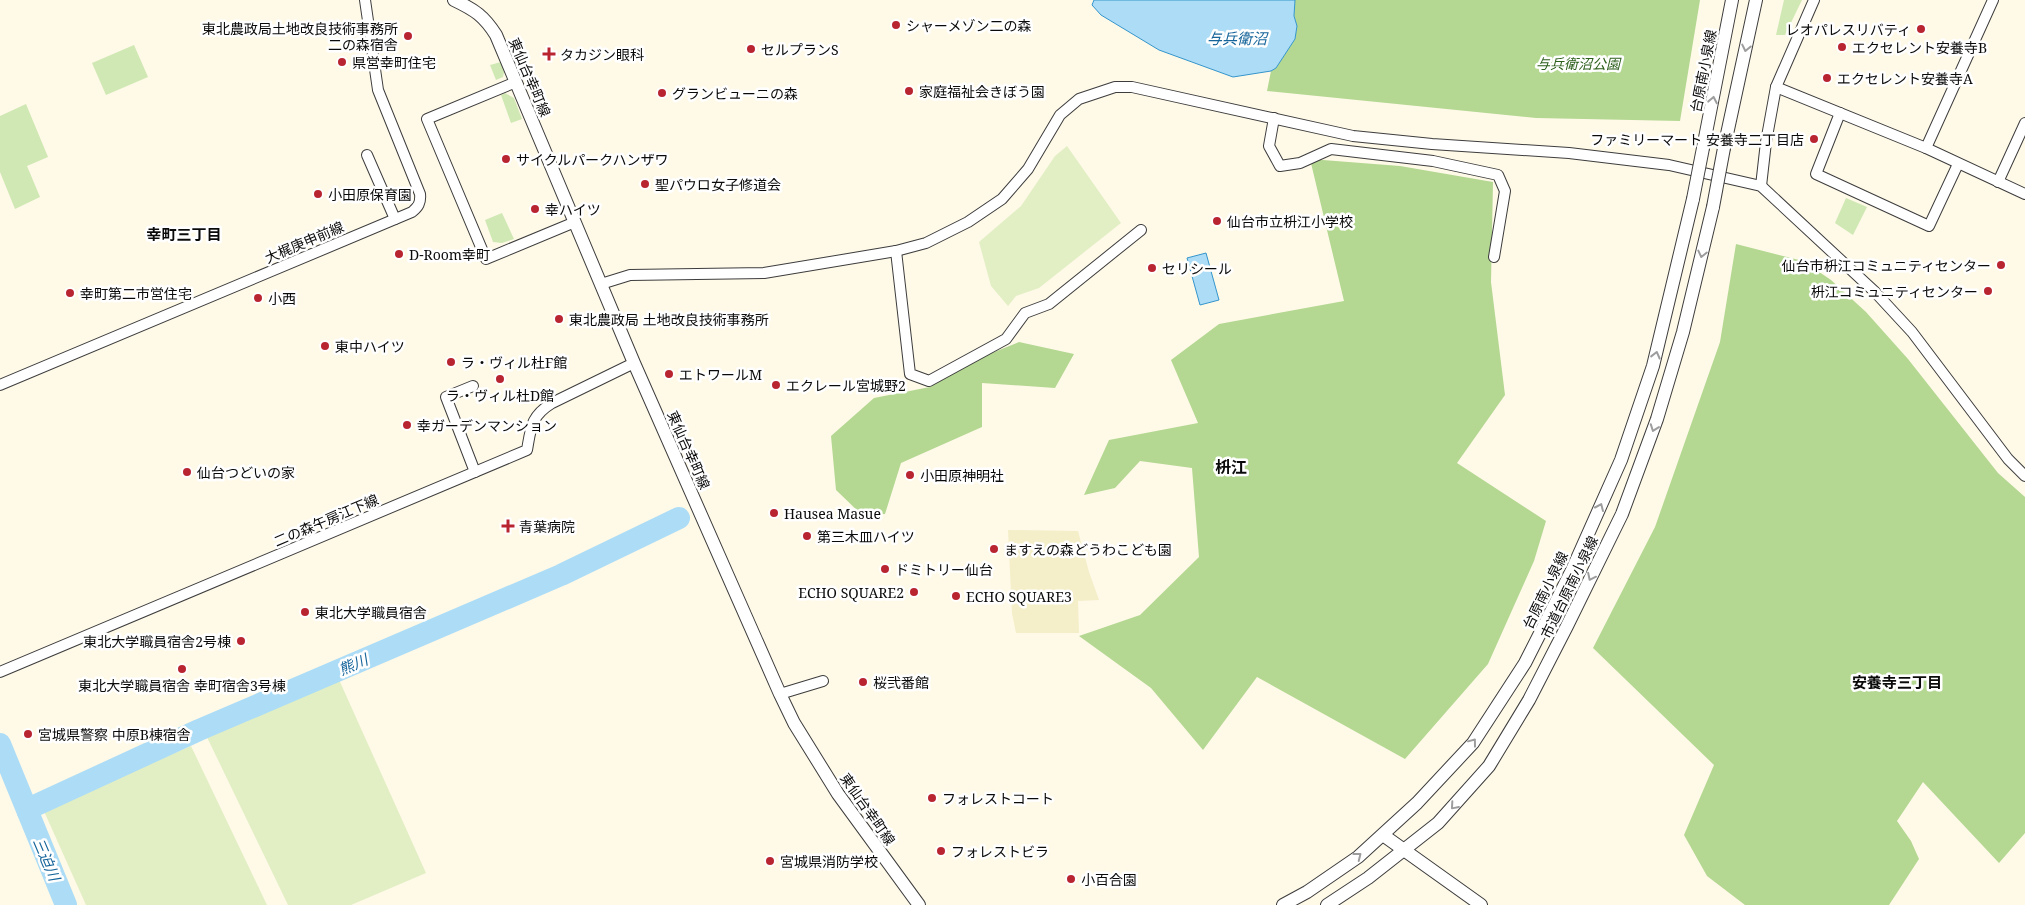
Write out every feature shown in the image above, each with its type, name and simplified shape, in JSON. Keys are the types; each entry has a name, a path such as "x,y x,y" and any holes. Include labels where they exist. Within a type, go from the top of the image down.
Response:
{"street":[{"name":"大梶庚申前線","path":"0,385 395,219 420,204 420,194 378,90 365,0"},
{"name":"東仙台幸町線","path":"454,0 472,8 486,19 496,35 634,363 794,722 834,787 919,905"},
{"name":"台原南小泉線","path":"1283,905 1318,885 1358,857 1417,803 1473,743 1525,663 1572,570 1621,460 1653,366 1693,199 1732,0"},
{"name":"市道台原南小泉線","path":"1327,905 1368,878 1438,824 1489,766 1529,700 1618,523 1657,420 1685,323 1713,207 1756,0"},
{"path":"1761,186 1766,142 1776,87 1814,0"},
{"path":"1926,148 1993,0"},
{"path":"516,82 427,119 486,259 575,222"},
{"path":"601,284 630,275 764,273 896,251 926,243 968,222 1002,199 1028,168 1060,115 1079,98 1115,87 1132,87 1353,136 1432,144 1570,153 1669,165 1761,186 1875,292 1912,332 2008,459 2025,476"},
{"path":"1776,87 1926,148 2025,194"},
{"path":"1840,113 1816,174 1929,226 1958,164"},
{"path":"1274,118 1268,146 1280,166 1300,163 1331,149 1433,161 1498,175 1505,191 1494,257"},
{"path":"1998,182 2025,123"},
{"path":"367,155 395,219"},
{"path":"896,251 910,374 929,381 1006,339 1025,313 1049,304 1142,230"},
{"name":"二の森午房江下線","path":"0,672 526,450 533,421 541,410 634,363"},
{"path":"473,386 446,397 475,472"},
{"path":"780,694 823,681"},
{"path":"1383,835 1481,905"}],"shaded area":[{"path":"1008,530 1078,531 1099,600 1078,601 1079,633 1016,633 1012,613"}],"green space":[{"name":"与兵衛沼公園","path":"1295,0 1700,0 1680,121 1536,118 1267,91 1271,71 1276,68 1295,39 1297,26 1294,16"},
{"path":"1784,0 1802,0 1785,35 1776,35"},
{"path":"134,45 148,77 106,95 92,63"},
{"path":"501,62 504,72 503,77 496,80 490,65"},
{"path":"505,93 514,98 522,119 511,123 501,95"},
{"path":"26,104 48,157 27,166 40,197 15,209 0,172 0,116"},
{"path":"1067,146 1121,223 1039,288 1016,296 1008,306 991,286 979,242 1021,206 1055,156"},
{"path":"1310,159 1400,166 1493,182 1491,282 1505,395 1457,463 1546,521 1534,561 1488,664 1405,759 1257,677 1203,750 1151,688 1079,636 1140,615 1199,557 1192,468 1140,461 1115,488 1084,495 1109,440 1198,423 1171,360 1219,324 1344,301"},
{"path":"1846,198 1867,207 1853,235 1835,223"},
{"path":"502,213 514,239 502,243 493,242 485,220"},
{"path":"1736,244 1803,261 1831,280 1866,312 1908,359 1998,473 2025,497 2025,833 1999,863 1923,782 1897,821 1911,841 1919,859 1889,905 1745,905 1707,876 1684,835 1714,765 1593,648 1655,527 1720,342"},
{"path":"1019,342 1074,354 1055,388 982,383 982,427 901,463 885,514 862,515 836,490 831,436 874,398 930,387 982,357"},
{"path":"336,673 426,873 351,905 288,905 204,731"},
{"path":"191,746 267,905 86,905 43,809"}],"water":[{"name":"与兵衛沼","path":"1094,0 1295,0 1294,16 1297,26 1295,39 1276,68 1271,71 1233,77 1159,50 1101,15 1092,5"},
{"path":"1206,253 1219,300 1200,305 1187,258"}],"waterway":[{"name":"熊川","path":"28,812 32,807 199,730 561,575 679,518"},
{"name":"三迫川","path":"0,744 66,905"}],"place":[{"name":"シャーメゾン二の森","path":"896,25"},
{"name":"レオパレスリバティ","path":"1921,29"},
{"name":"東北農政局土地改良技術事務所 二の森宿舎","path":"408,36"},
{"name":"エクセレント安養寺B","path":"1842,47"},
{"name":"セルプランS","path":"751,49"},
{"name":"タカジン眼科","path":"549,54"},
{"name":"県営幸町住宅","path":"342,62"},
{"name":"エクセレント安養寺A","path":"1827,78"},
{"name":"家庭福祉会きぼう園","path":"909,91"},
{"name":"グランビューニの森","path":"662,93"},
{"name":"ファミリーマート 安養寺二丁目店","path":"1814,139"},
{"name":"サイクルパークハンザワ","path":"506,159"},
{"name":"聖パウロ女子修道会","path":"645,184"},
{"name":"小田原保育園","path":"318,194"},
{"name":"幸ハイツ","path":"535,209"},
{"name":"仙台市立枡江小学校","path":"1217,221"},
{"name":"D-Room幸町","path":"399,254"},
{"name":"仙台市枡江コミュニティセンター","path":"2001,265"},
{"name":"セリシール","path":"1152,268"},
{"name":"枡江コミュニティセンター","path":"1988,291"},
{"name":"幸町第二市営住宅","path":"70,293"},
{"name":"小西","path":"258,298"},
{"name":"東北農政局 土地改良技術事務所","path":"559,319"},
{"name":"東中ハイツ","path":"325,346"},
{"name":"ラ・ヴィル杜F館","path":"451,362"},
{"name":"エトワールM","path":"669,374"},
{"name":"ラ・ヴィル杜D館","path":"500,379"},
{"name":"エクレール宮城野2","path":"776,385"},
{"name":"幸ガーデンマンション","path":"407,425"},
{"name":"仙台つどいの家","path":"187,472"},
{"name":"小田原神明社","path":"910,475"},
{"name":"Hausea Masue","path":"774,513"},
{"name":"青葉病院","path":"508,526"},
{"name":"第三木皿ハイツ","path":"807,536"},
{"name":"ますえの森どうわこども園","path":"994,549"},
{"name":"ドミトリー仙台","path":"885,569"},
{"name":"ECHO SQUARE2","path":"914,592"},
{"name":"ECHO SQUARE3","path":"956,596"},
{"name":"東北大学職員宿舎","path":"305,612"},
{"name":"東北大学職員宿舎2号棟","path":"241,641"},
{"name":"東北大学職員宿舎 幸町宿舎3号棟","path":"182,669"},
{"name":"桜弐番館","path":"863,682"},
{"name":"宮城県警察 中原B棟宿舎","path":"28,734"},
{"name":"フォレストコート","path":"932,798"},
{"name":"フォレストビラ","path":"941,851"},
{"name":"宮城県消防学校","path":"770,861"},
{"name":"小百合園","path":"1071,879"}],"district":[{"name":"幸町三丁目","path":"184,234"},
{"name":"枡江","path":"1231,467"},
{"name":"安養寺三丁目","path":"1897,682"}]}
